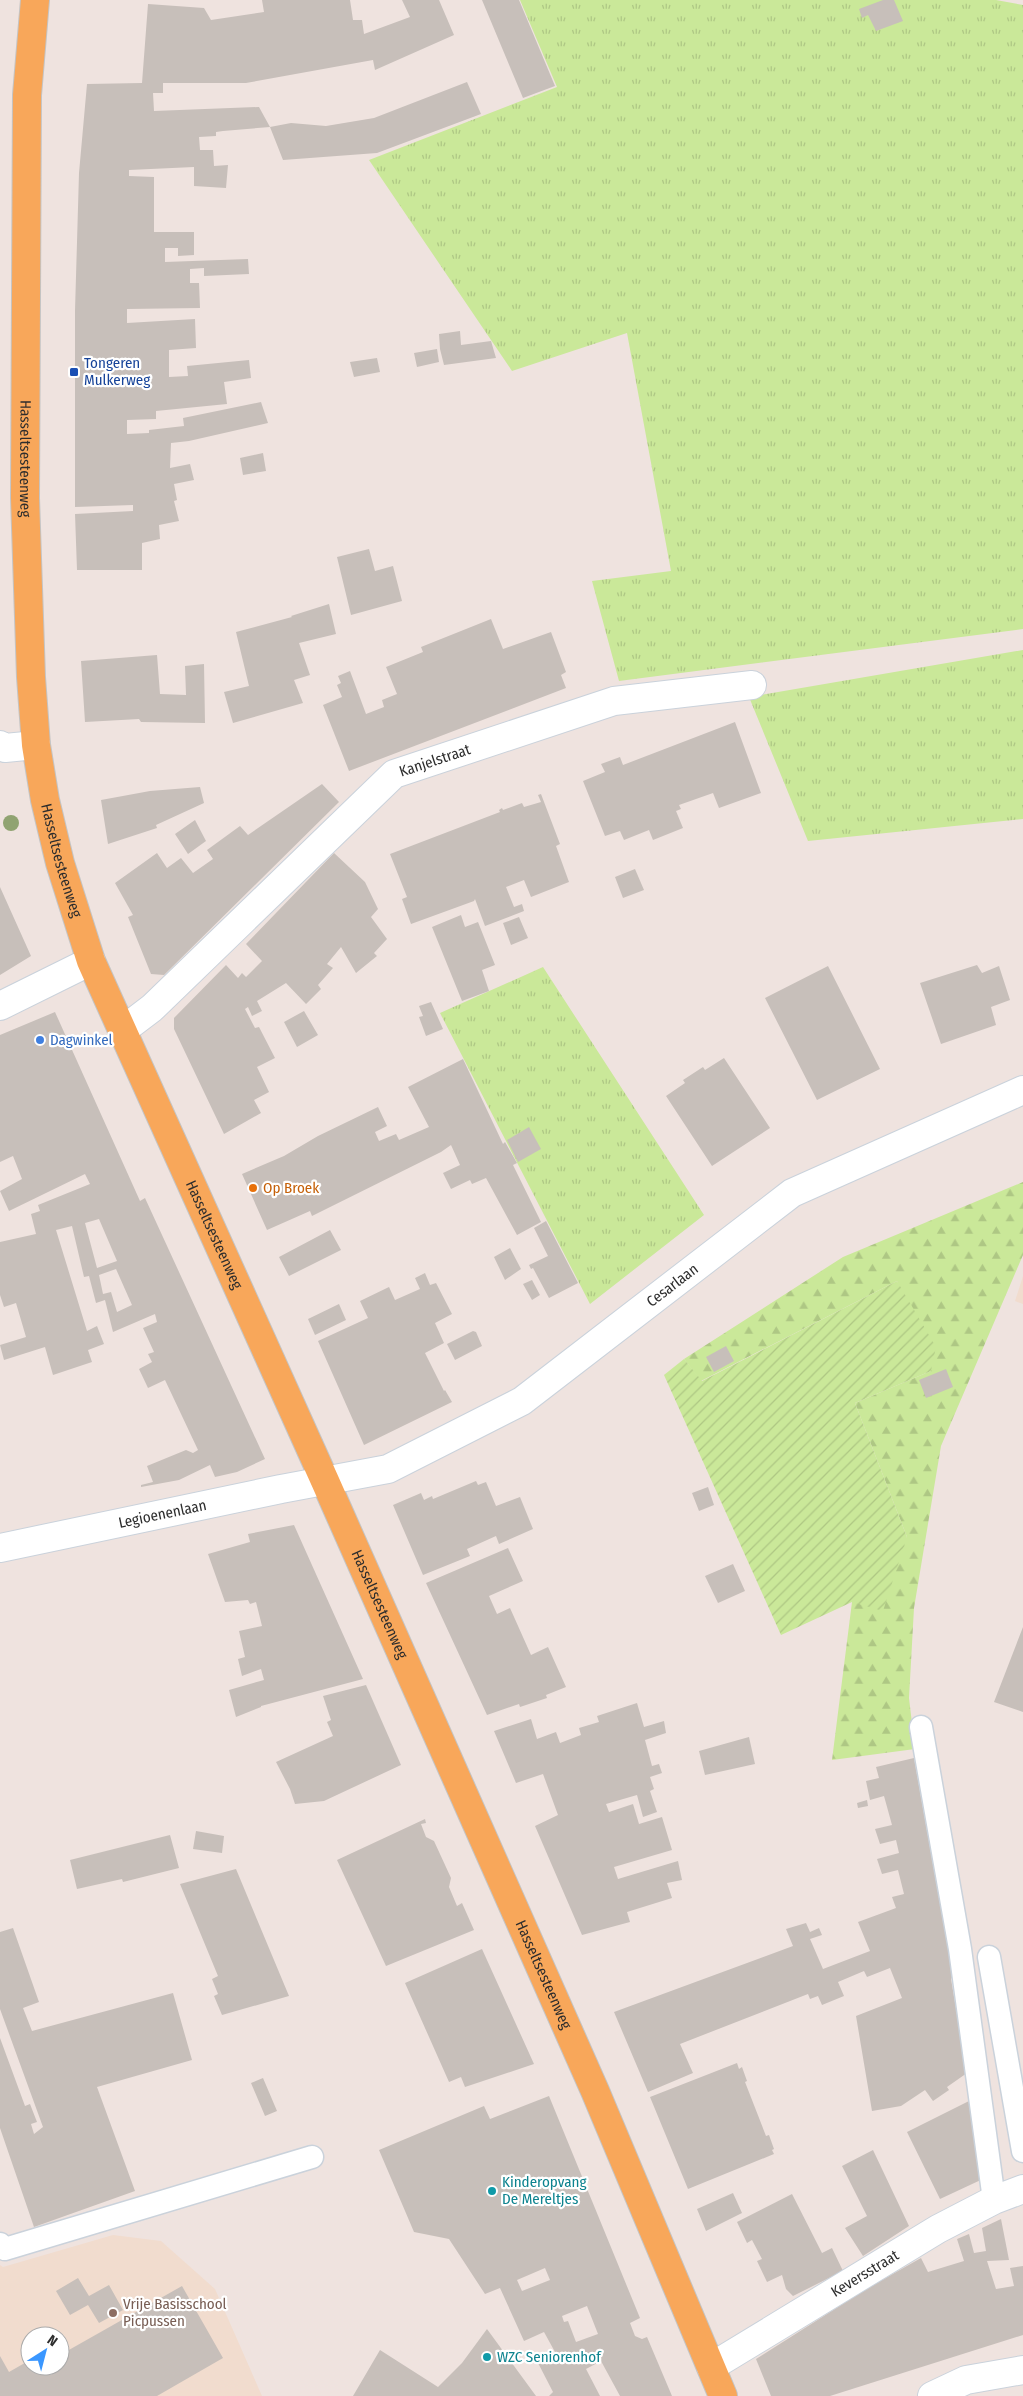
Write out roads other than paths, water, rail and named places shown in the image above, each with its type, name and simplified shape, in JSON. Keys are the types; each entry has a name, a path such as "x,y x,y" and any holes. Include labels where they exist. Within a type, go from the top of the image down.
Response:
{"main road":[{"name":"Hasseltsesteenweg","path":"35,0 27,95 24,498 31,677 36,745 45,800 60,863 91,961 325,1481 595,2091 723,2396"}],"street":[{"name":"Kanjelstraat","path":"123,1030 152,1008 394,774 614,701 752,685"},
{"path":"0,745 5,748 36,745"},
{"path":"0,1006 91,961"},
{"name":"Cesarlaan","path":"325,1481 388,1469 522,1401 792,1193 1023,1090"},
{"name":"Legioenenlaan","path":"0,1548 325,1481"},
{"name":"Keversstraat","path":"711,2367 930,2234 994,2200 1023,2189"},
{"path":"932,2396 936,2392 966,2380 1023,2370"}],"lane":[{"path":"921,1727 960,1949 994,2200"},
{"path":"989,1957 1023,2151"},
{"path":"0,2244 5,2249 312,2157"}],"place":[{"name":"Tongeren Mulkerweg","path":"74,372"},
{"name":"Dagwinkel","path":"40,1040"},
{"name":"Op Broek","path":"253,1188"},
{"name":"Kinderopvang De Mereltjes","path":"492,2191"},
{"name":"Vrije Basisschool Picpussen","path":"113,2313"},
{"name":"WZC Seniorenhof","path":"487,2357"}]}
